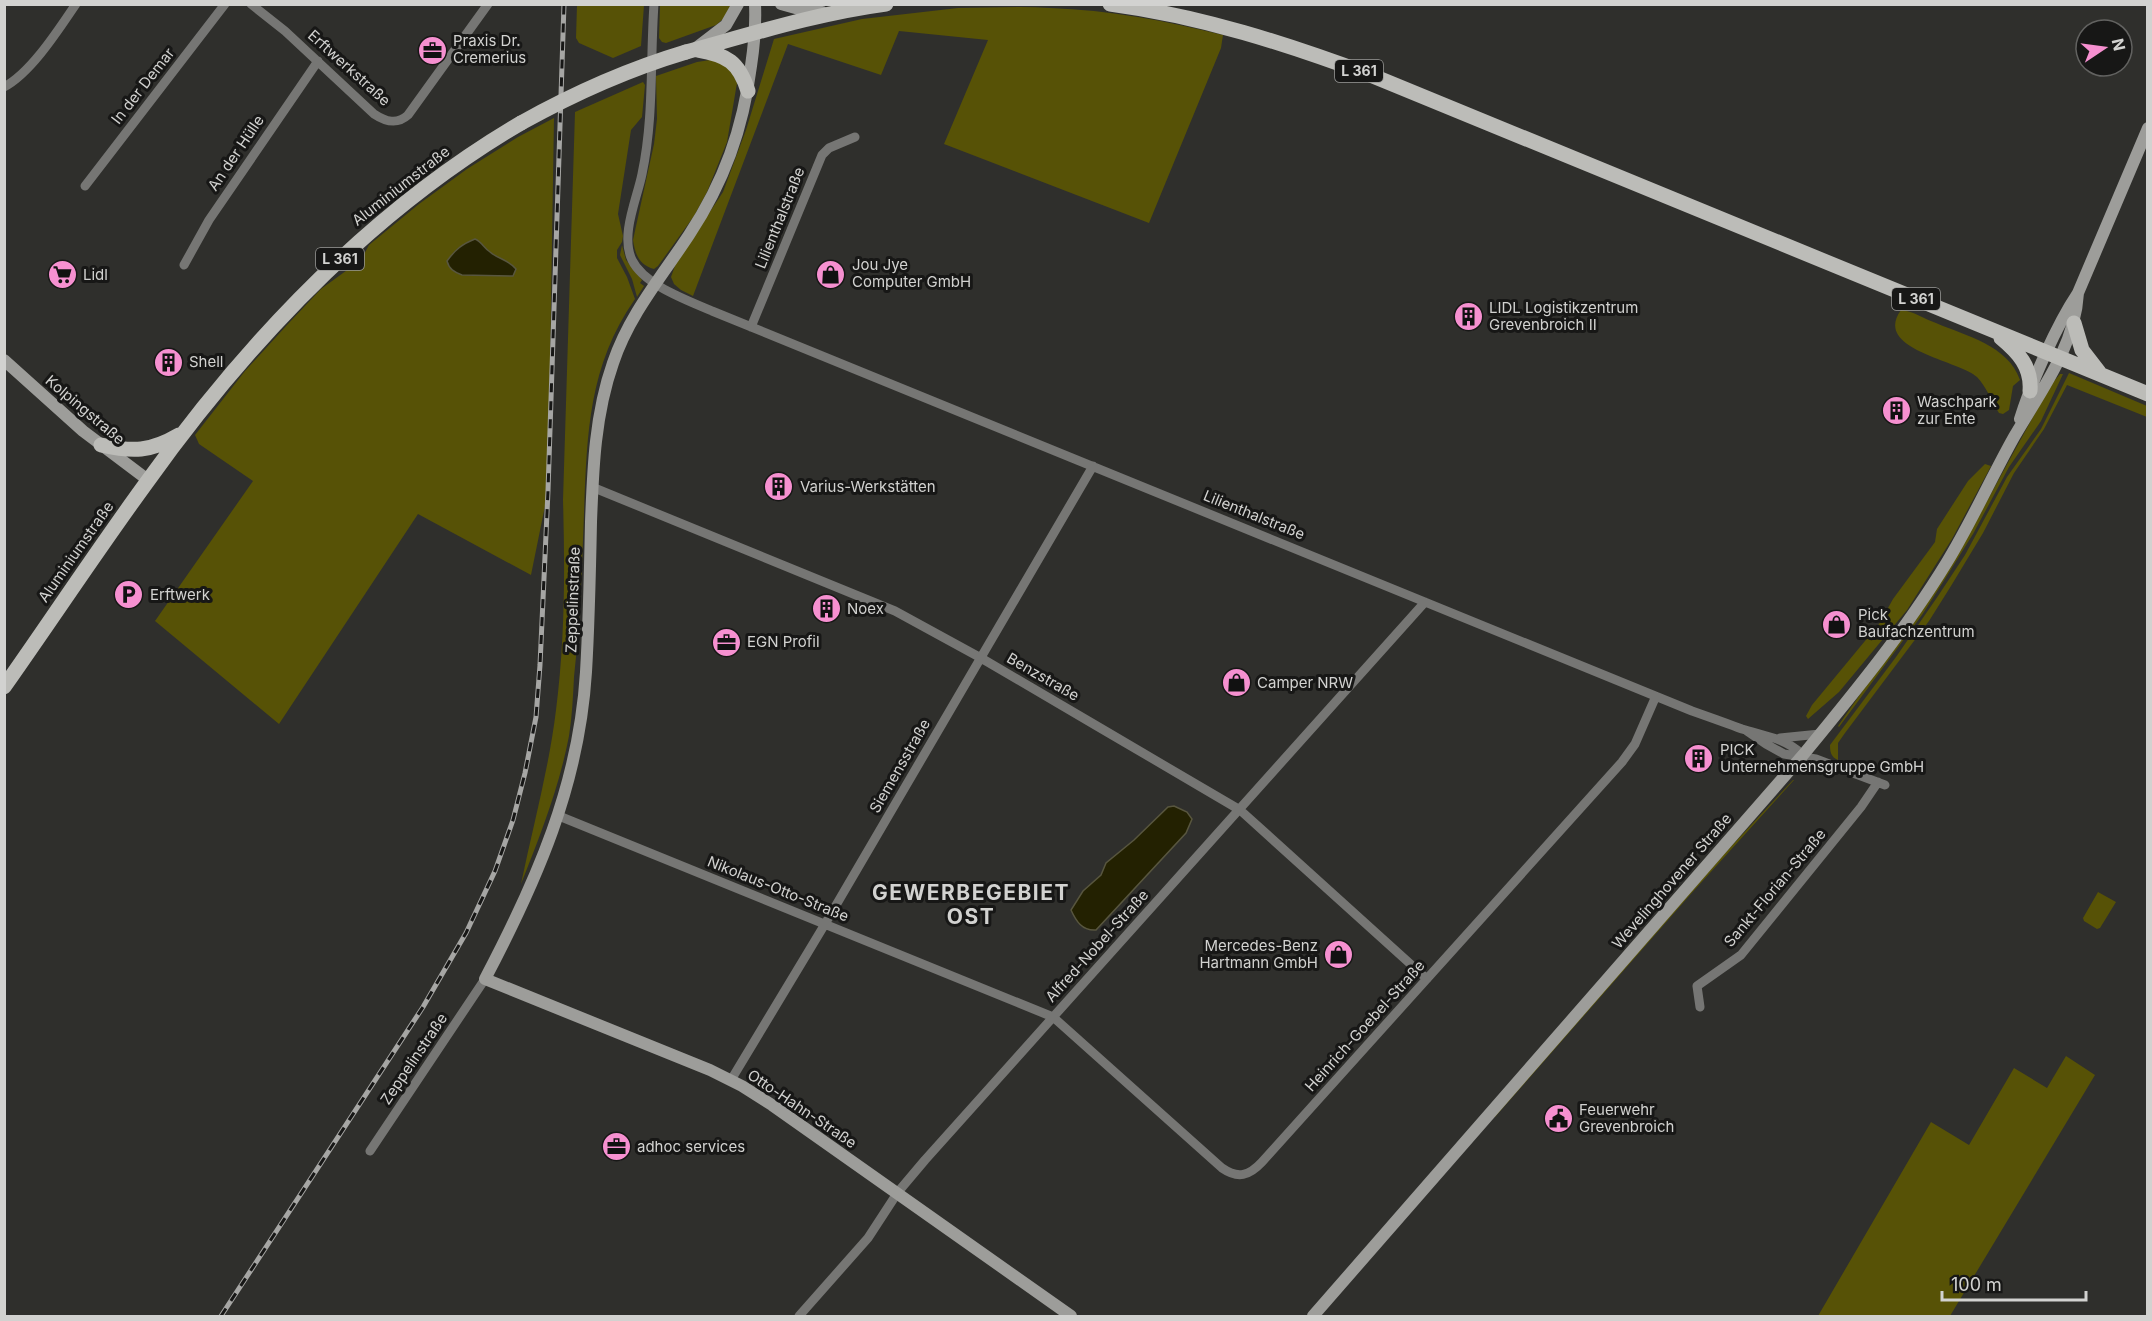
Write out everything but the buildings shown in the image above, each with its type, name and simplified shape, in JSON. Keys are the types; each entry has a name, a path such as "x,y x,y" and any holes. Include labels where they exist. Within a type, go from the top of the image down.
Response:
{"main road":[{"name":"L 361","path":"755,32 835,13 886,4"},
{"name":"L 361","path":"1110,4 1232,29 1296,48 1372,76 2148,394"},
{"name":"Aluminiumstraße","path":"4,687 148,480 186,430 256,345 345,254 417,193 521,123 621,76 690,51 755,32"},
{"path":"690,51 714,53 728,58 739,71 748,91"},
{"name":"L 361","path":"2074,323 2082,350 2104,376"},
{"name":"L 361","path":"1989,329 2013,348 2022,359 2029,375 2030,391"},
{"path":"101,445 131,451 146,450 167,442 186,430"}],"street":[{"path":"4,87 38,55 76,4"},
{"name":"In der Demar","path":"85,186 225,4"},
{"name":"Erftwerkstraße","path":"251,4 285,31 377,116 387,121 400,121 408,115 486,11"},
{"name":"Lilienthalstraße","path":"654,4 648,143 629,227 628,244 634,264 655,283 679,297 751,327 1656,696 1745,730 1777,738 1793,746 1803,755"},
{"path":"690,51 726,25 738,4"},
{"name":"Zeppelinstraße","path":"370,1151 485,979 531,886 559,816 571,770 584,693 592,487 599,417 610,370 622,339 655,283 688,237 714,191 740,130 748,91 755,32 755,4"},
{"path":"781,4 806,11 835,13"},
{"name":"An der Hülle","path":"184,265 209,220 318,61"},
{"path":"2053,356 2070,305 2078,293 2148,128"},
{"name":"Lilienthalstraße","path":"751,327 822,155 830,148 855,137"},
{"path":"2053,356 2074,323 2078,293"},
{"name":"Wevelinghovener Straße","path":"2014,438 2030,391 2053,356"},
{"name":"Wevelinghovener Straße","path":"1313,1317 1803,755 1877,664 1932,586 1977,509 2053,356"},
{"name":"Kolpingstraße","path":"4,360 101,445 148,480"},
{"name":"Siemensstraße","path":"731,1080 1093,466"},
{"name":"Benzstraße","path":"592,487 869,599 908,617 1240,810 1427,979"},
{"name":"Alfred-Nobel-Straße","path":"799,1317 868,1238 898,1192 1425,602"},
{"name":"Heinrich-Goebel-Straße","path":"1053,1017 1222,1168 1231,1174 1242,1176 1252,1172 1622,762 1635,744 1656,696"},
{"name":"Lilienthalstraße","path":"1745,730 1784,754 1803,755 1881,783"},
{"name":"Lilienthalstraße","path":"1777,738 1820,735"},
{"name":"Sankt-Florian-Straße","path":"1700,1007 1698,986 1740,955 1881,783"},
{"name":"Nikolaus-Otto-Straße","path":"559,816 1053,1017"},
{"name":"Otto-Hahn-Straße","path":"485,979 731,1080 772,1105 898,1192 1071,1317"}],"shaded area":[{"path":"577,5 644,5 641,46 613,58 579,43 576,38"},
{"path":"660,5 731,5 723,19 716,25 666,43 659,38"},
{"path":"1027,7 1094,11 1159,21 1223,35 1221,48 1149,223 944,144 988,40 899,31 881,75 788,44 693,296 674,284 671,277 676,263 723,192 746,130 774,39 862,19 958,8"},
{"path":"710,60 729,66 737,83 727,142 707,192 694,216 654,269 645,265 639,258 633,240 654,144 657,119 656,76"},
{"path":"643,82 645,85 642,117 631,130 618,214 623,236 617,250 617,258 635,299 619,324 608,350 593,402 589,429 579,616 569,736 542,830 521,884 549,754 556,710 563,631 563,500 575,112"},
{"path":"554,118 548,491 531,575 418,514 279,724 155,621 253,481 199,444 195,435 245,371 321,289 361,260 369,245 419,204 467,169 518,137","holes":["485,248 491,253 495,275 467,275"]},
{"path":"475,239 493,254 513,266 516,269 513,276 462,275 452,270 447,261 459,248"},
{"path":"622,245 626,260 644,286 637,297 632,279 620,255"},
{"path":"1901,310 1915,313 1985,343 2006,358 2020,380 2013,386 2009,410 2003,414 1999,413 1977,377 1921,352 1898,335 1895,324"},
{"path":"2069,373 2147,406 2147,417 2067,385 2044,429 2014,473 1983,533 1951,586 1929,621 1838,743 1838,760 1836,759 1831,754 1830,745 1896,657 1965,555 2007,477 2041,429"},
{"path":"2060,374 2063,374 2041,421 2009,467 1973,534 1945,579 1922,615 1839,727 1959,552 2050,386"},
{"path":"1985,464 1991,466 1952,539 1907,610 1839,692 1808,719 1806,716 1812,705 1879,624 1893,599 1935,542 1937,529 1968,481"},
{"path":"1794,780 1495,1117 1725,853"},
{"path":"1174,806 1187,812 1192,819 1186,833 1096,930 1083,927 1071,910 1083,891 1101,875 1106,863 1168,807"},
{"path":"2098,892 2116,902 2100,928 2097,929 2083,918"},
{"path":"2066,1056 2095,1075 1950,1316 1818,1316 1931,1122 1969,1145 2014,1068 2047,1088"}],"railway":[{"path":"221,1316 423,1007 466,933 495,871 513,820 536,717 540,665 564,4"}],"place":[{"name":"Praxis Dr. Cremerius","path":"432,50"},
{"name":"Jou Jye Computer GmbH","path":"831,274"},
{"name":"Lidl","path":"62,275"},
{"name":"LIDL Logistikzentrum Grevenbroich II","path":"1468,317"},
{"name":"Shell","path":"168,362"},
{"name":"Waschpark zur Ente","path":"1896,411"},
{"name":"Varius-Werkstätten","path":"779,487"},
{"name":"Erftwerk","path":"129,595"},
{"name":"Noex","path":"826,609"},
{"name":"Pick Baufachzentrum","path":"1837,624"},
{"name":"EGN Profil","path":"726,642"},
{"name":"Camper NRW","path":"1236,683"},
{"name":"PICK Unternehmensgruppe GmbH","path":"1699,759"},
{"name":"Mercedes-Benz Hartmann GmbH","path":"1339,955"},
{"name":"Feuerwehr Grevenbroich","path":"1558,1119"},
{"name":"adhoc services","path":"616,1147"}],"district":[{"name":"GEWERBEGEBIET OST","path":"971,905"}]}
